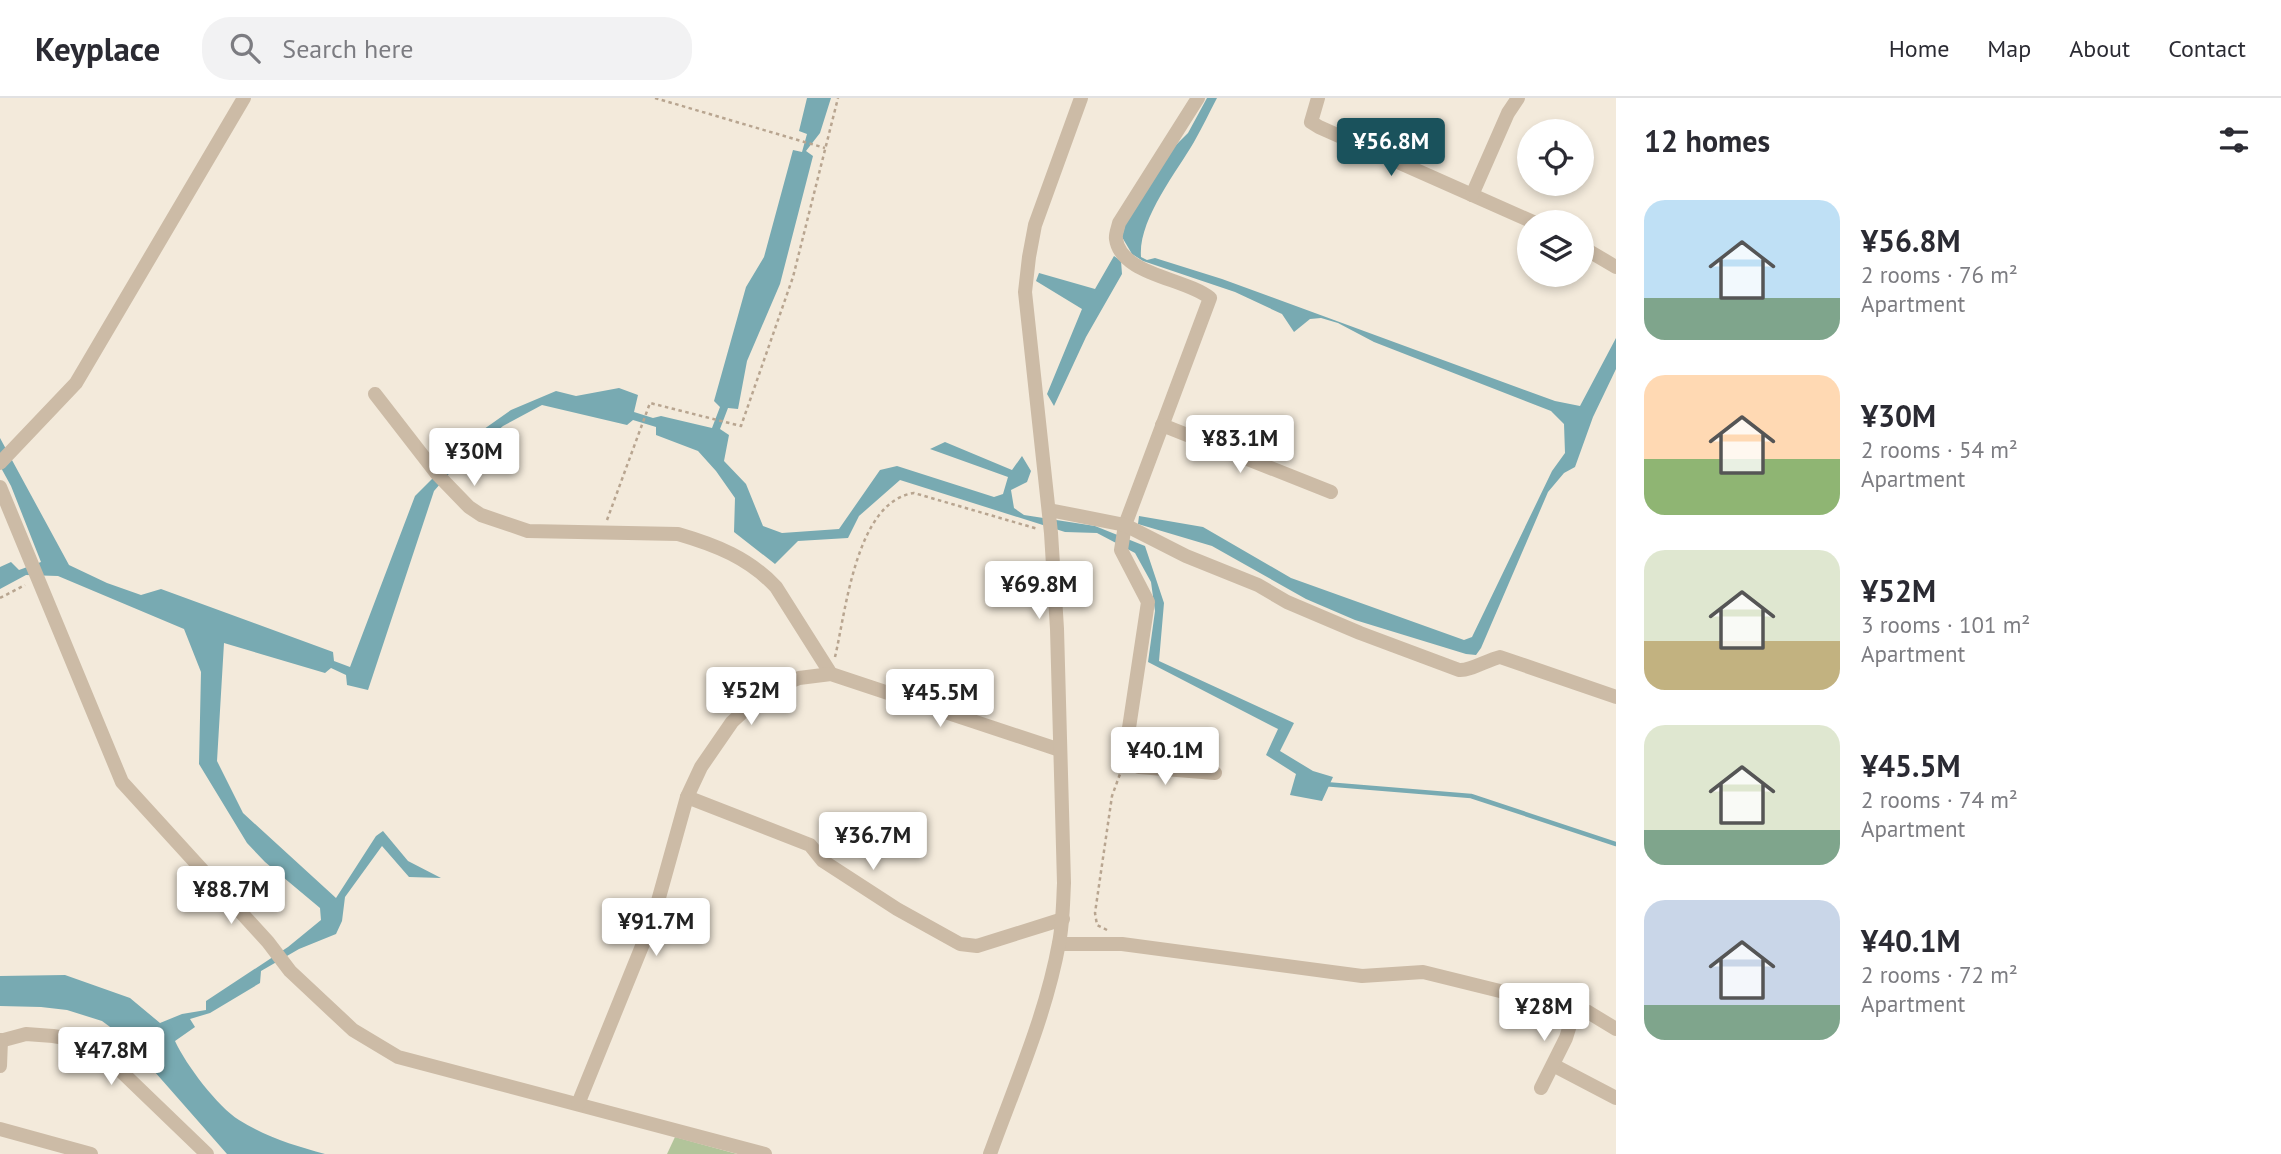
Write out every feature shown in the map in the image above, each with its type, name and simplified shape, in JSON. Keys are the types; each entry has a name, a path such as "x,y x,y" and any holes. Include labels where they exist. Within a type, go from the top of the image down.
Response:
{"street":[{"path":"0,463 76,383 244,98"},
{"path":"990,1154 1045,998 1063,919 1057,629 1049,510 1025,292 1035,225 1081,98"},
{"path":"1198,98 1119,223 1115,238 1121,251 1139,268 1199,289 1210,298 1125,525 1121,550 1148,602 1124,761 1139,767 1215,774"},
{"path":"1318,98 1311,122 1517,215"},
{"path":"1472,195 1508,113 1518,98"},
{"path":"1594,254 1616,267"},
{"path":"375,394 437,474 469,507 481,515 528,531 678,534 743,558 776,587 831,674"},
{"path":"1162,425 1331,492"},
{"path":"0,487 122,782 268,942 290,971 352,1030 398,1057 765,1154"},
{"path":"1049,510 1125,525 1186,556 1258,585 1287,602 1459,670 1466,671 1485,660 1500,657 1616,696"},
{"path":"578,1104 653,919 687,797 717,742 749,704 764,692 799,678 831,674 1060,750"},
{"path":"687,797 810,845 823,861 898,909 960,944 977,946 1063,919"},
{"path":"1059,944 1122,944 1362,976 1423,972 1541,1004 1588,1012 1616,1029"},
{"path":"1541,1088 1566,1038 1575,1009"},
{"path":"0,1066 1,1041 26,1034 77,1040 100,1051 207,1154"},
{"path":"1553,1065 1616,1098"},
{"path":"0,1129 91,1154"}],"path":[{"path":"655,98 825,148"},
{"path":"602,532 650,403 741,426 793,277 838,98"},
{"path":"831,674 860,546 891,501 914,493 1051,533"},
{"path":"0,598 39,577"},
{"path":"1122,944 1111,932 1097,925 1096,913 1112,796 1124,761"}],"green space":[{"path":"675,1137 737,1154 667,1154"}],"water":[{"path":"807,98 831,98 820,133 806,151 813,156 780,284 747,361 738,409 728,408 720,429 729,435 724,461 746,484 763,526 782,533 839,529 880,470 897,466 994,497 1003,494 1008,477 930,449 945,442 1012,470 1022,456 1031,471 1027,482 1011,490 1014,508 1024,515 1095,526 1145,546 1164,603 1159,661 1294,723 1280,751 1313,771 1333,777 1322,801 1290,795 1296,774 1266,755 1278,729 1148,662 1155,611 1151,582 1135,553 1097,533 1065,532 900,480 859,516 848,538 798,541 775,564 734,532 735,498 698,451 656,435 656,427 633,420 627,425 542,405 503,426 454,468 434,491 368,690 347,685 346,675 331,668 325,673 224,643 217,761 243,813 336,898 376,836 383,831 408,861 441,878 409,877 382,846 345,897 342,921 336,934 299,949 261,971 260,983 210,1013 190,1019 195,1027 175,1041 203,1085 231,1114 270,1136 325,1154 227,1154 125,1038 102,1021 67,1010 0,1006 0,976 65,975 130,998 160,1023 182,1014 206,1010 206,1001 288,947 321,920 320,908 265,862 247,843 199,764 201,672 184,629 58,576 26,575 0,589 0,567 11,562 19,570 41,562 11,486 0,466 0,438 69,565 141,595 161,589 333,652 334,661 350,667 415,496 477,434 511,410 556,391 576,396 619,388 638,395 634,412 712,428 720,407 714,401 746,287 764,257 793,150 802,152 807,134 799,131"},
{"path":"1207,98 1217,98 1152,213 1145,228 1141,257 1147,260 1155,258 1222,279 1555,401 1580,406 1616,338 1616,369 1593,417 1575,467 1564,473 1548,492 1476,655 1355,620 1306,599 1212,546 1138,524 1139,516 1203,527 1291,578 1464,640 1472,637 1552,471 1565,453 1564,424 1551,411 1374,342 1338,323 1321,318 1310,319 1294,332 1282,314 1235,292 1143,261 1132,254 1122,237 1125,225 1170,151 1188,133"},
{"path":"1114,256 1121,261 1122,274 1086,337 1054,406 1047,394 1082,309 1036,281 1039,273 1095,289"}],"waterway":[{"path":"1324,784 1471,796 1616,844"}]}
